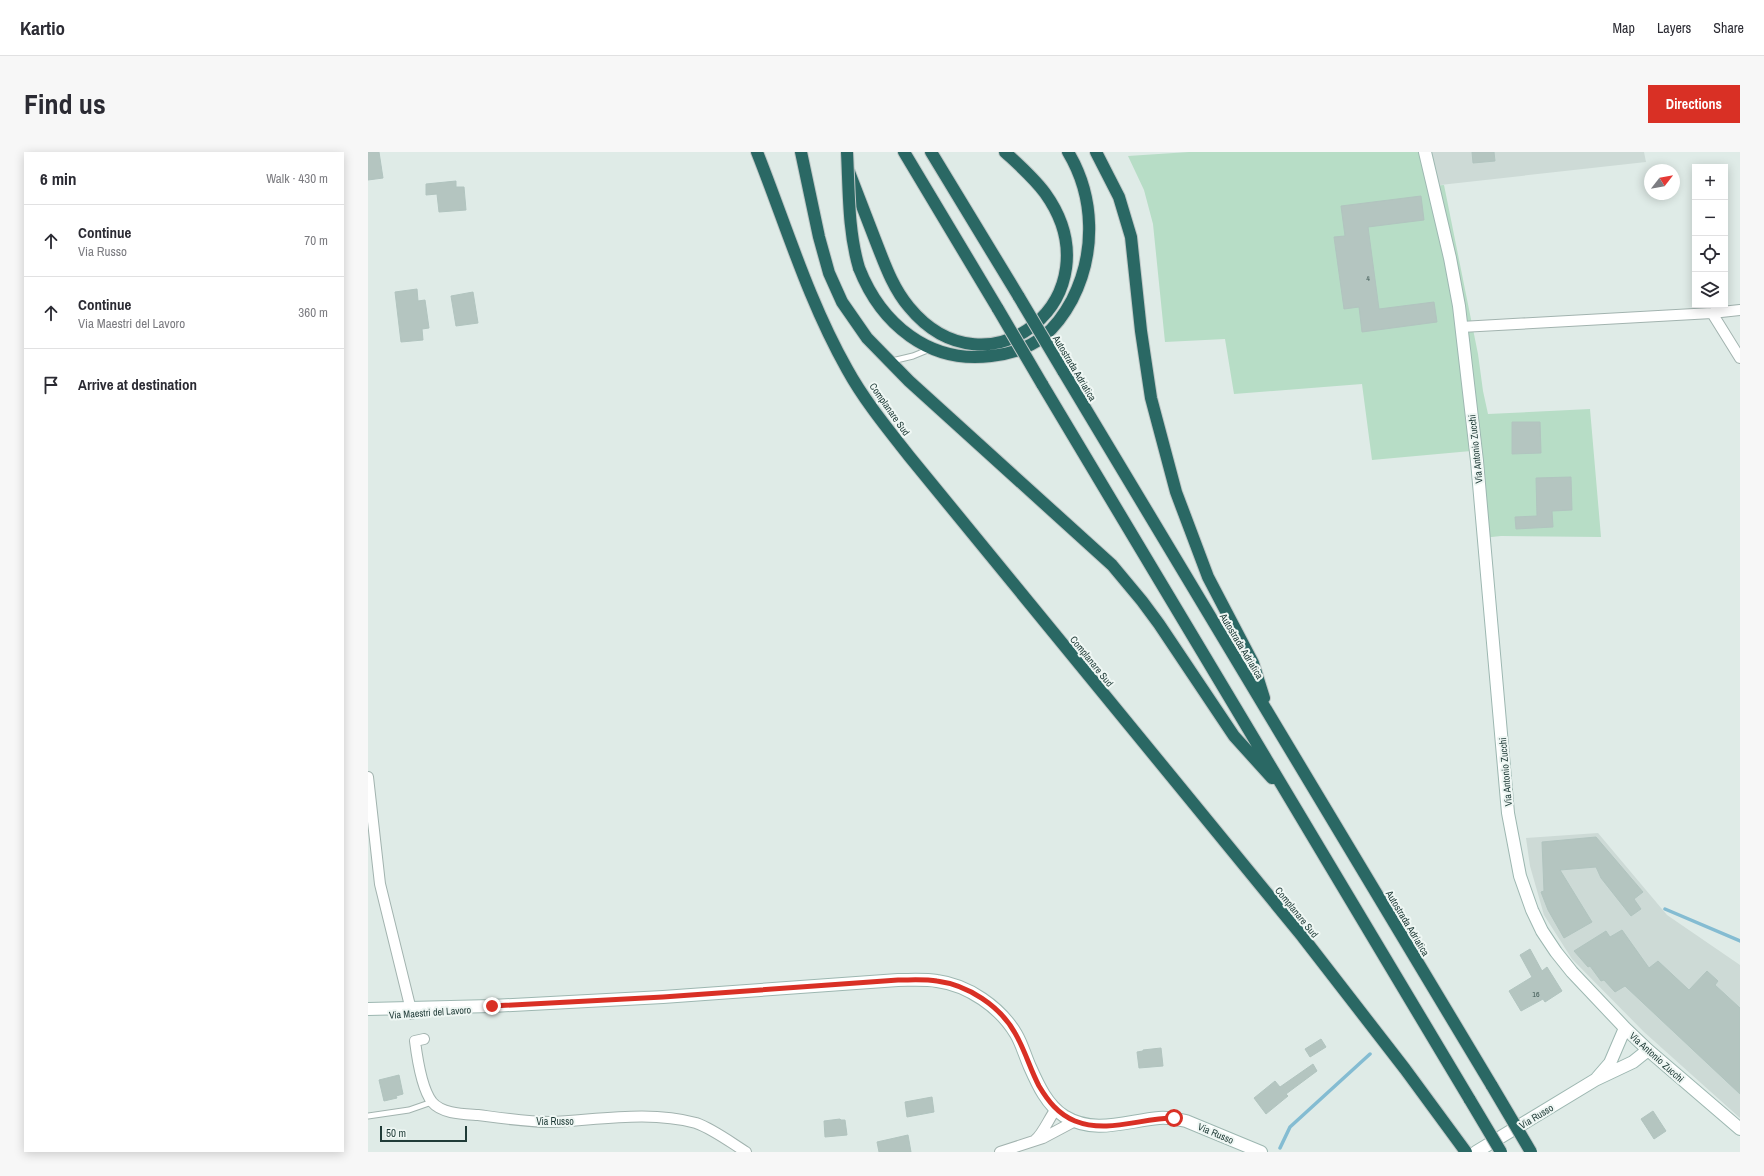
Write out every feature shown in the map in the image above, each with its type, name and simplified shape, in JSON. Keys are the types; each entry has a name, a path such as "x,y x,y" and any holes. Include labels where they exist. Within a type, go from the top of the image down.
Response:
{"highway":[{"name":"Complanare Sud","path":"757,152 795,255 825,327 847,370 879,417 909,456 1302,936 1442,1118 1466,1152"},
{"path":"801,152 819,237 829,273 842,302 856,324 875,348 889,362 1112,565 1159,624 1234,736 1258,764 1284,790"},
{"path":"841,152 886,268 900,296 909,308 930,328 959,342 974,344 989,344 1002,341 1016,337 1028,331 1040,321 1056,300 1063,286 1067,269 1065,237 1054,207 1041,188 1005,152"},
{"path":"847,152 850,220 854,252 864,282 882,310 908,335 931,349 954,356 968,358 980,358 1007,354 1036,341 1045,335 1062,316 1076,291 1087,258 1090,232 1089,217 1082,186 1068,152"},
{"path":"904,152 1501,1152"},
{"name":"Autostrada Adriatica","path":"931,152 1531,1152"},
{"path":"1096,152 1119,197 1131,237 1141,331 1151,398 1176,492 1208,578 1253,663 1260,682 1267,711"}],"street":[{"name":"Via Antonio Zucchi","path":"1425,152 1450,258 1461,327 1477,462 1508,812 1520,876 1532,910 1542,931 1572,972 1648,1050 1740,1129"},
{"path":"1461,327 1712,313 1740,310"},
{"path":"1712,313 1740,358"},
{"path":"368,777 380,884 411,1011"},
{"name":"Via Maestri del Lavoro","path":"368,1016 411,1011 663,997 898,980 937,981 958,986 975,995 990,1005 1005,1019 1016,1034 1036,1080 1056,1109"},
{"name":"Via Maestri del Lavoro","path":"368,1009 411,1011"},
{"name":"Via Russo","path":"1595,1080 1610,1063 1625,1028"},
{"path":"424,1040 415,1041 423,1081 432,1102"},
{"name":"Via Russo","path":"1476,1152 1595,1080 1633,1062 1648,1050"},
{"name":"Via Russo","path":"432,1102 446,1110 460,1113 548,1122 653,1117 680,1120 696,1124 711,1131 746,1152"},
{"path":"1034,1142 1040,1136 1048,1120 1056,1109"},
{"name":"Via Russo","path":"1056,1109 1075,1121 1107,1127 1160,1118 1174,1118 1186,1121 1262,1152"},
{"path":"1000,1152 1034,1142 1053,1134 1075,1121"}],"lane":[{"path":"889,362 913,356 931,349"},
{"path":"368,1116 409,1110 432,1102"}],"shaded area":[{"path":"1421,152 1644,152 1646,162 1431,186"},
{"path":"1598,833 1667,915 1740,965 1740,1118 1644,1032 1572,959 1544,915 1530,866 1526,838"}],"green space":[{"path":"1189,152 1421,152 1431,186 1444,185 1478,354 1488,414 1590,409 1601,537 1501,536 1482,538 1471,451 1372,460 1362,384 1234,394 1225,339 1165,342 1153,224 1144,190 1128,156"}],"building":[{"path":"368,152 379,152 383,178 368,180"},
{"path":"1472,152 1494,152 1495,161 1473,163"},
{"path":"456,181 456,187 464,187 466,210 439,212 437,194 426,195 426,184"},
{"path":"1421,196 1424,220 1368,227 1379,309 1434,302 1437,322 1362,332 1359,307 1344,309 1334,237 1345,236 1341,206"},
{"path":"417,289 418,301 425,300 429,328 422,329 423,340 401,342 395,292"},
{"path":"473,292 478,323 456,326 451,296"},
{"path":"1512,422 1540,422 1541,453 1512,454"},
{"path":"1571,477 1572,510 1552,511 1553,527 1516,529 1515,517 1537,516 1536,478"},
{"path":"1596,837 1643,892 1634,899 1641,909 1631,916 1601,878 1596,867 1560,870 1592,922 1564,938 1548,910 1541,892 1544,891 1542,842"},
{"path":"1622,930 1649,968 1658,961 1689,990 1707,971 1718,981 1715,985 1740,1008 1740,1094 1625,986 1615,992 1604,980 1601,981 1590,966 1588,967 1574,951 1606,931 1610,937"},
{"path":"1530,949 1542,971 1547,967 1562,991 1545,1002 1543,999 1521,1011 1509,991 1532,977 1520,955"},
{"path":"1321,1039 1326,1047 1310,1057 1305,1049"},
{"path":"1161,1048 1163,1066 1139,1068 1137,1052"},
{"path":"1313,1064 1317,1071 1286,1094 1288,1096 1266,1114 1254,1098 1275,1081 1280,1087"},
{"path":"399,1075 403,1094 396,1096 397,1098 384,1101 379,1080"},
{"path":"932,1097 934,1112 907,1117 905,1102"},
{"path":"1653,1111 1666,1131 1654,1139 1641,1119"},
{"path":"840,1119 845,1120 847,1135 825,1137 824,1121"},
{"path":"908,1135 911,1152 879,1152 877,1142"}],"waterway":[{"path":"1665,909 1740,941"},
{"path":"1280,1148 1290,1127 1370,1054"}],"route":[{"path":"492,1006 663,997 898,980 937,981 958,986 975,995 990,1005 1005,1019 1016,1034 1042,1092 1049,1102 1065,1116 1084,1124 1107,1127 1160,1118 1174,1118"}]}
